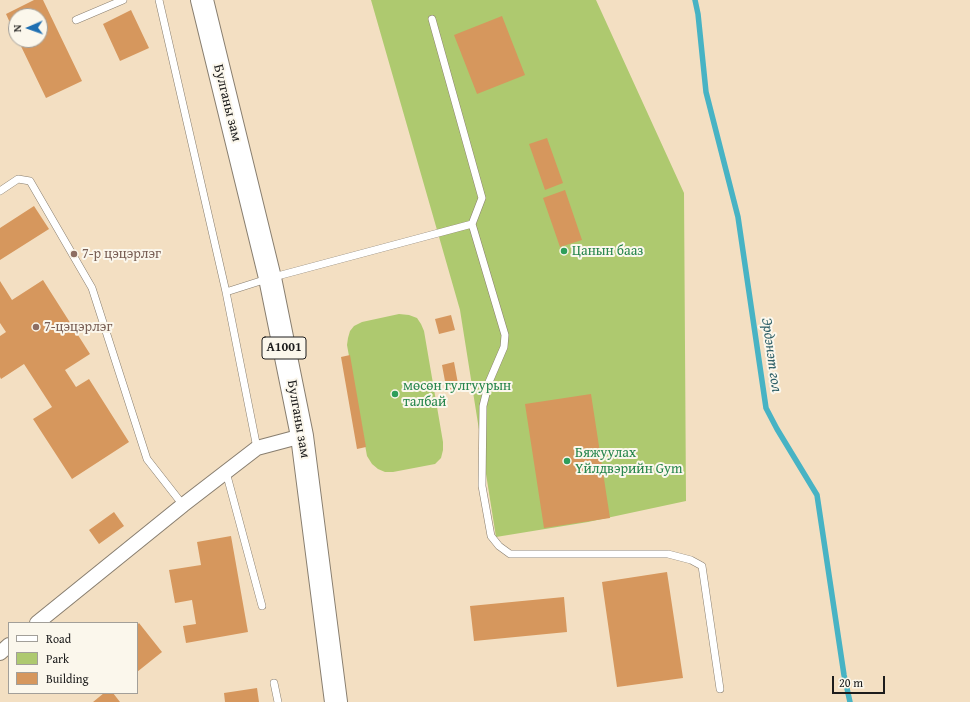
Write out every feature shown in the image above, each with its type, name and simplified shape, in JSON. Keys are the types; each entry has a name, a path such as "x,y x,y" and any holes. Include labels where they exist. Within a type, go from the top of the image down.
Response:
{"highway":[{"name":"Булганы зам","path":"202,0 270,278 302,436 336,702"}],"street":[{"path":"37,622 183,505 257,448 302,436"},
{"path":"0,652 8,646"}],"lane":[{"path":"76,20 122,0"},
{"path":"159,0 226,292 257,448"},
{"path":"432,19 482,198 472,224 505,335 504,347 489,382 483,406 482,486 491,536 499,546 510,554 668,554 691,560 702,566 720,688"},
{"path":"0,190 18,179 30,181 92,288 147,459 183,505"},
{"path":"226,292 270,278 472,224"},
{"path":"226,472 262,606"},
{"path":"274,683 278,702"}],"green space":[{"name":"Цанын бааз","path":"371,0 596,0 684,193 686,501 588,522 496,537 460,310"},
{"name":"мөсөн гулгуурын талбай","path":"399,314 417,318 424,331 443,442 443,450 441,458 435,464 393,472 385,472 372,464 367,456 347,345 350,331 354,326 362,322"}],"building":[{"path":"34,0 43,0 47,8 18,8"},
{"path":"48,10 82,81 46,98 22,48 48,48"},
{"path":"131,10 149,48 120,61 103,24"},
{"path":"502,16 525,75 477,94 454,35"},
{"path":"547,138 563,183 545,190 529,144"},
{"path":"565,190 582,240 560,247 543,198"},
{"path":"34,206 49,229 0,260 0,228"},
{"path":"43,280 90,354 65,370 76,387 89,379 129,442 72,479 33,419 52,407 24,364 1,379 0,377 0,336 6,332 0,323 0,281 12,300"},
{"path":"451,315 455,330 439,334 435,319"},
{"path":"350,355 366,447 357,449 341,357"},
{"path":"454,362 459,389 447,392 442,365"},
{"name":"Бяжуулах Үйлдвэрийн Gym","path":"591,394 610,518 544,528 525,404"},
{"path":"114,512 124,526 99,544 89,530"},
{"path":"231,536 248,632 186,643 183,626 196,624 192,600 175,603 169,570 201,565 197,542"},
{"path":"667,572 683,678 617,687 602,582"},
{"path":"564,597 567,632 474,641 470,606"},
{"path":"139,623 162,652 138,671"},
{"path":"257,688 259,702 225,702 224,693"},
{"path":"103,694 114,694 120,702 93,702"}],"waterway":[{"name":"Эрдэнэт гол","path":"695,0 698,14 706,92 738,217 766,408 817,495 844,675 850,702"}],"place":[{"name":"Цанын бааз","path":"564,251"},
{"name":"7-р цэцэрлэг","path":"74,254"},
{"name":"7-цэцэрлэг","path":"36,327"},
{"name":"мөсөн гулгуурын талбай","path":"395,394"},
{"name":"Бяжуулах Үйлдвэрийн Gym","path":"567,461"}]}
